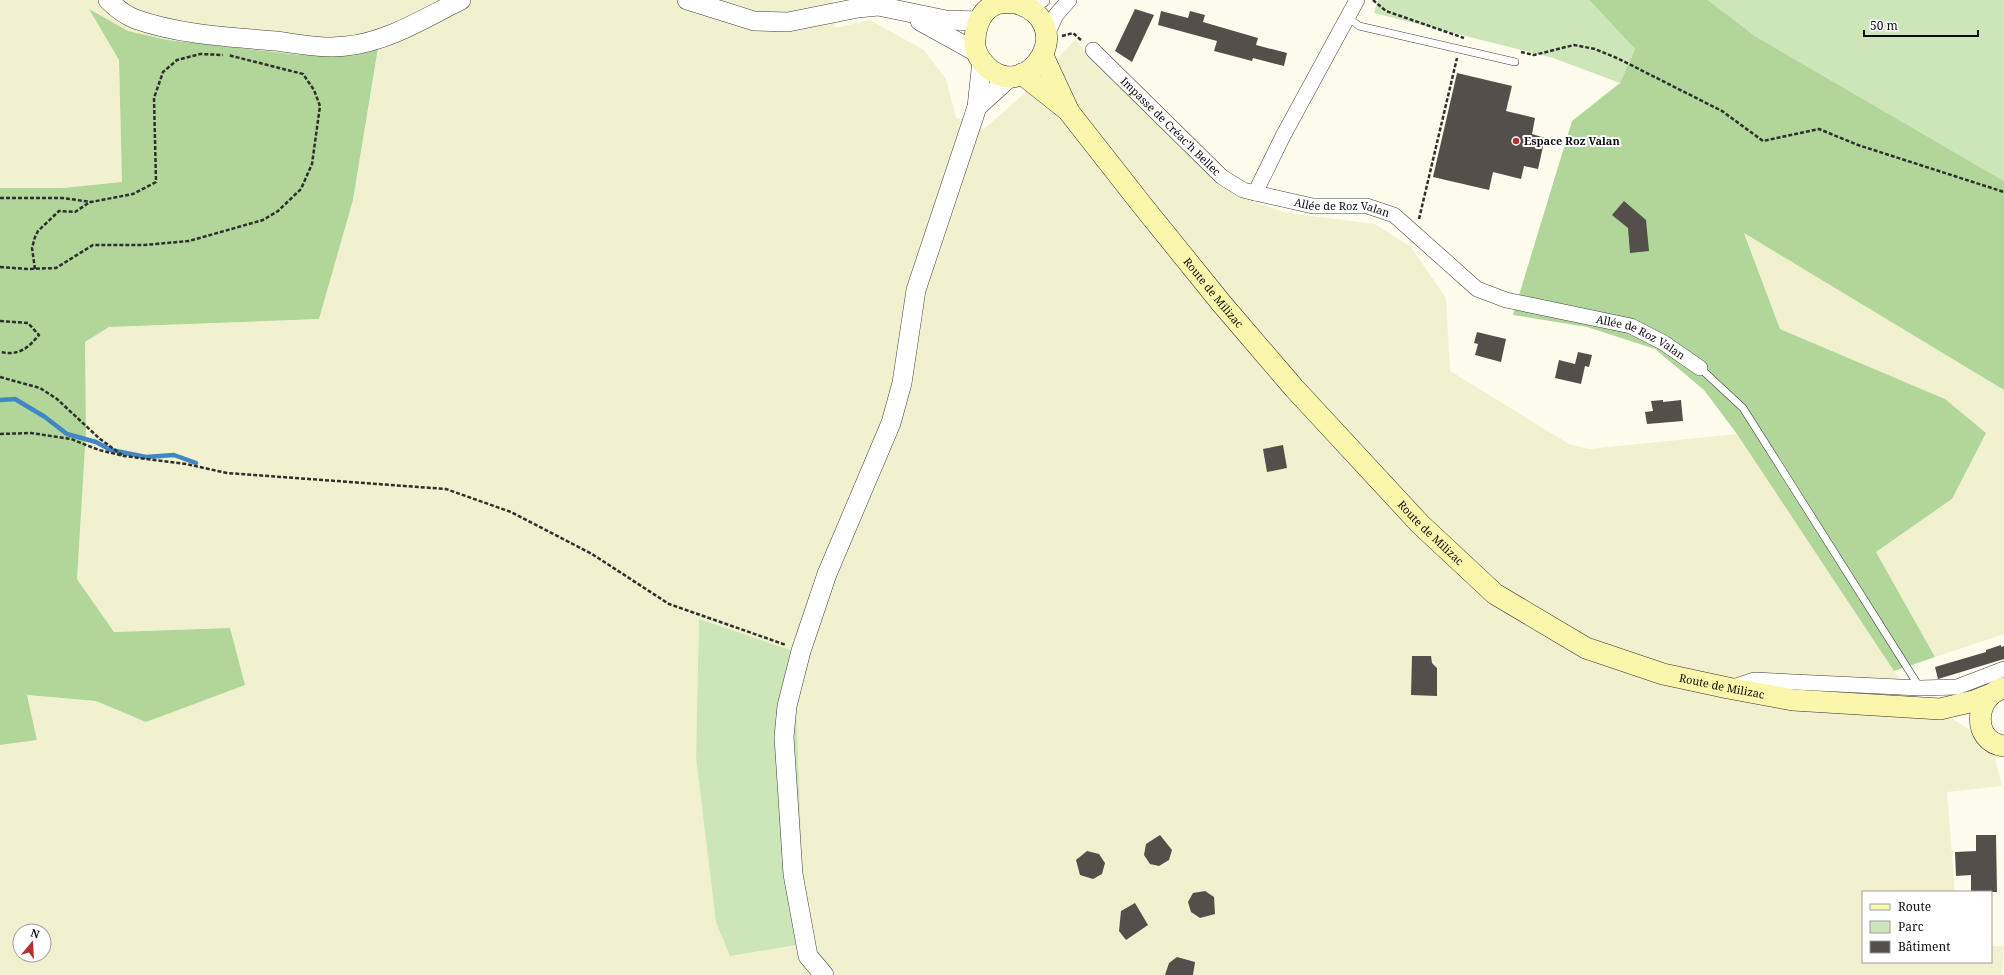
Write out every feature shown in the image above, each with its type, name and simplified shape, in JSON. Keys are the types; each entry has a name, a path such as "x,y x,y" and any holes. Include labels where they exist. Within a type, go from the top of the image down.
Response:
{"main road":[{"path":"1024,2 1040,18 1046,44 1032,70 1017,75 1001,74 991,70 979,57 974,37 981,12 995,5 1024,2"},
{"name":"Route de Milizac","path":"1046,44 1069,112"},
{"name":"Route de Milizac","path":"1017,75 1069,112 1162,230 1294,388 1420,524 1495,594 1586,648 1663,674 1728,688 1793,700 1940,709 1974,701 1996,692"},
{"path":"1982,730 1980,712 1983,703 1996,692"},
{"name":"Route de Milizac","path":"1940,709 1969,720 1982,730 1987,737 2003,749"}],"street":[{"path":"108,0 118,9 134,18 165,28 305,44 346,47 392,34 461,0"},
{"path":"686,0 754,21 788,22 871,6 946,20 981,12"},
{"path":"1046,44 1056,15 1069,0"},
{"path":"1255,193 1283,136 1357,0"},
{"path":"824,975 808,956 793,874 784,737 787,706 801,650 827,574 891,423 902,383 916,290 978,107 979,57 902,11"},
{"name":"Impasse de Créac’h Bellec","path":"1094,50 1222,177 1243,190 1255,193"},
{"path":"978,107 1017,75"},
{"name":"Allée de Roz Valan","path":"1255,193 1314,206 1367,206 1394,215 1477,289 1506,300 1631,326 1664,343 1700,368"},
{"path":"1728,688 1754,680 1920,688 1957,687 2004,669"}],"lane":[{"path":"1348,17 1359,26 1515,62"},
{"path":"1700,368 1742,408 1920,688"}],"path":[{"path":"1373,0 1386,11 1469,39"},
{"path":"1046,44 1073,33 1094,50"},
{"path":"1519,52 1534,55 1574,45 1595,50 1619,59 1722,111 1763,141 1819,129 1858,145 2004,192"},
{"path":"0,198 63,198 90,202 133,194 156,182 154,98 163,72 177,60 200,54 228,55 303,74 314,90 320,106 312,164 300,189 278,211 263,220 189,241 144,245 93,245 56,268 35,269 0,267"},
{"path":"1418,223 1454,70"},
{"path":"35,269 32,248 38,231 59,211 75,212 90,202"},
{"path":"0,321 28,323 39,335 27,349 8,353 0,352"},
{"path":"0,377 40,388 57,399 100,439 124,456"},
{"path":"0,434 31,433 71,439 99,450 124,456 186,464 227,473 446,489 511,512 592,554 669,604 801,650"}],"green space":[{"path":"0,0 833,0 835,28 870,20 924,50 946,79 956,117 984,129 1017,100 1075,40 1234,195 1287,213 1375,224 1411,247 1446,298 1450,371 1569,444 1589,449 1737,434 1796,507 1894,671 1913,694 1978,735 1995,758 2002,786 1947,792 1955,891 1862,891 1862,963 1992,963 1992,946 2004,946 2002,975 0,975 0,745 37,740 27,695 96,701 146,722 230,628 114,632 77,579 86,432 85,342 109,327 319,319 353,200 378,49 347,56 301,55 168,40 128,31 90,10 119,60 122,183 63,188 0,188","holes":["699,620 802,866 814,942 696,757"]},
{"path":"1378,0 1589,0 1635,49 1620,83 1553,58 1374,13"},
{"path":"1589,0 1708,0 1755,36 2004,181 2004,390 1744,233 1780,329 1945,399 1986,433 1952,499 1876,552 1935,657 1894,671 1737,434 1704,390 1655,349 1587,327 1513,315 1572,121 1620,83 1635,49"},
{"path":"1708,0 2004,0 2004,181 1755,36"},
{"path":"89,9 128,31 168,40 301,55 347,56 378,48 353,200 319,319 109,327 85,342 86,432 77,579 114,632 230,628 245,685 146,722 96,701 27,695 37,740 0,745 0,188 63,188 122,182 119,60"},
{"path":"1744,232 2004,390 2004,634 1935,657 1876,552 1952,499 1945,399 1780,329"},
{"path":"699,619 808,656 796,708 802,866 814,942 730,956 716,922 696,757"}],"building":[{"path":"1135,9 1154,15 1132,62 1115,51"},
{"path":"1161,11 1188,18 1190,11 1205,15 1203,22 1258,38 1256,45 1287,53 1284,66 1253,58 1252,61 1214,51 1217,41 1158,25"},
{"name":"Espace Roz Valan","path":"1457,73 1512,86 1506,111 1535,118 1532,134 1545,138 1538,169 1524,166 1521,179 1493,172 1489,190 1433,177"},
{"path":"1624,201 1646,220 1649,251 1630,253 1628,228 1612,215"},
{"path":"1477,332 1506,339 1501,362 1475,355 1478,344 1474,343"},
{"path":"1578,352 1592,355 1589,367 1585,366 1581,384 1555,378 1559,360 1575,364"},
{"path":"1663,400 1663,402 1681,400 1683,421 1647,424 1645,412 1653,411 1651,401"},
{"path":"1283,445 1287,468 1267,472 1263,449"},
{"path":"2001,645 2001,647 2004,646 2004,659 1938,679 1935,667 1986,652 1986,650"},
{"path":"1412,656 1431,656 1432,663 1437,668 1437,696 1411,695"},
{"path":"1160,835 1172,850 1169,860 1159,866 1150,864 1144,855 1146,844"},
{"path":"1976,835 1996,835 1997,892 1971,891 1971,875 1956,876 1955,852 1976,851"},
{"path":"1087,851 1099,854 1105,863 1102,874 1093,879 1080,875 1076,860"},
{"path":"1205,891 1214,897 1215,914 1200,918 1191,912 1188,902 1193,893"},
{"path":"1135,903 1148,925 1126,940 1119,931 1121,911"},
{"path":"1177,957 1195,962 1193,975 1165,975 1169,963"}],"waterway":[{"path":"0,400 15,399 45,417 67,434 96,442 111,450 146,457 174,455 196,463"}],"place":[{"name":"Espace Roz Valan","path":"1516,141"}]}
